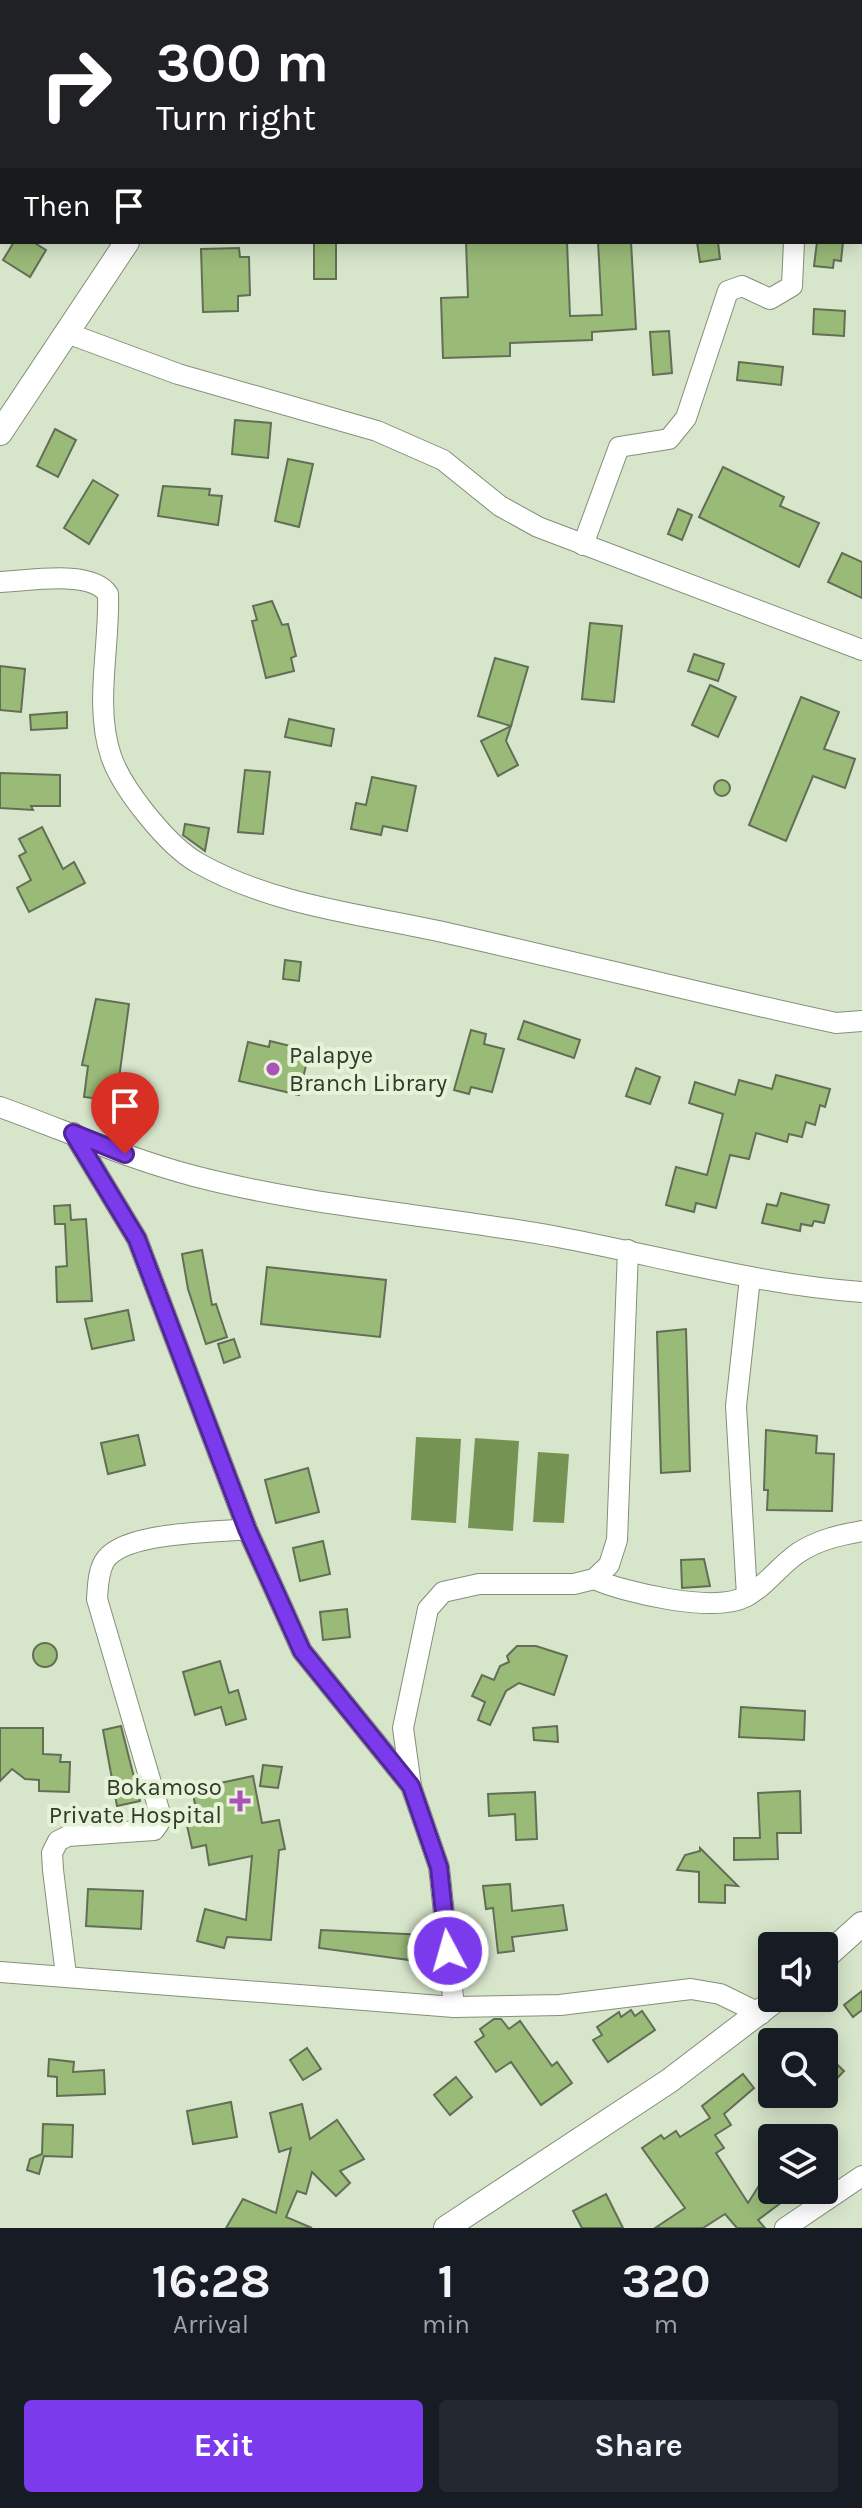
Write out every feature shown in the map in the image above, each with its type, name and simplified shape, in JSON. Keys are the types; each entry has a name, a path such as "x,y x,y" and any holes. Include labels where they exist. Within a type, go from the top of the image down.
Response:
{"street":[{"path":"0,433 126,244"},
{"path":"583,545 619,447 669,439 686,418 728,291 742,286 770,299 792,286 794,244"},
{"path":"67,333 178,374 377,431 443,460 500,506 583,545 862,650"},
{"path":"0,582 85,579 102,584 108,594 104,720 111,758 160,833 195,861 260,893 313,907 446,933 836,1023 862,1021"},
{"path":"0,1107 151,1165 197,1177 333,1204 628,1250 750,1278 862,1292"},
{"path":"73,1133 137,1239 247,1529 302,1651 411,1786"},
{"path":"454,2007 439,1867 411,1786 403,1728 428,1609 443,1592 479,1584 574,1584 594,1579 609,1565 617,1540 628,1250"},
{"path":"747,1596 736,1406 750,1278"},
{"path":"66,1975 53,1870 52,1853 58,1841 68,1836 154,1830 159,1823 159,1810 97,1599 105,1559 129,1541 247,1529"},
{"path":"594,1579 624,1593 646,1597 732,1603 747,1596 797,1553 823,1539 862,1531"},
{"path":"843,1950 862,1924"},
{"path":"0,1972 454,2007 560,2005 691,1989 758,2003"},
{"path":"446,2228 669,2081 762,2012"},
{"path":"785,2228 862,2176"}],"shaded area":[{"path":"416,1437 461,1439 456,1523 411,1520"},
{"path":"475,1438 519,1441 513,1531 468,1528"},
{"path":"538,1452 569,1454 564,1523 533,1522"}],"building":[{"path":"13,244 36,244 46,250 30,277 3,260"},
{"path":"314,244 336,244 336,279 314,279"},
{"path":"466,244 567,244 570,316 602,315 598,244 631,244 636,329 592,332 592,340 510,343 510,356 443,358 441,298 468,297"},
{"path":"697,244 718,244 720,259 700,262"},
{"path":"817,244 843,244 841,261 834,260 833,268 814,266"},
{"path":"239,248 240,257 249,257 250,295 238,296 238,311 203,312 201,249"},
{"path":"814,309 845,311 844,336 813,334"},
{"path":"669,331 672,373 653,375 650,332"},
{"path":"739,362 783,367 781,385 737,380"},
{"path":"235,420 271,423 268,458 232,454"},
{"path":"55,429 76,440 58,477 37,466"},
{"path":"288,459 313,464 299,527 275,521"},
{"path":"723,467 784,497 780,506 819,523 799,567 699,517"},
{"path":"93,480 118,495 89,544 64,528"},
{"path":"163,486 210,489 209,495 222,496 218,525 158,516"},
{"path":"678,509 692,515 682,540 668,534"},
{"path":"842,553 862,562 862,598 828,582"},
{"path":"272,601 282,625 288,624 296,656 291,658 294,671 266,678 252,621 257,620 253,606"},
{"path":"590,623 622,626 614,702 582,699"},
{"path":"694,654 724,664 718,681 688,671"},
{"path":"495,658 528,667 511,726 478,716"},
{"path":"0,666 25,669 21,712 0,710"},
{"path":"710,685 736,697 718,737 692,725"},
{"path":"801,697 839,712 824,749 855,759 845,788 813,776 786,841 749,825"},
{"path":"67,712 67,728 31,730 30,715"},
{"path":"289,719 334,729 331,746 285,737"},
{"path":"511,726 506,741 518,765 498,776 481,741"},
{"path":"245,770 270,772 263,834 238,832"},
{"path":"0,773 60,775 60,806 31,806 33,810 0,808"},
{"path":"372,777 416,786 407,831 383,826 381,835 351,829 356,803 366,805"},
{"path":"719,780 725,780 730,788 728,794 719,796 714,791 714,785"},
{"path":"185,824 209,828 205,851 183,835"},
{"path":"42,827 63,869 74,862 85,883 29,912 17,888 31,880 19,856 26,852 19,839"},
{"path":"285,960 301,962 299,981 283,979"},
{"path":"96,999 129,1004 116,1101 84,1097 88,1066 82,1065"},
{"path":"524,1021 580,1040 574,1058 518,1039"},
{"path":"471,1030 486,1034 484,1044 504,1049 492,1092 471,1087 469,1094 454,1090"},
{"name":"Palapye Branch Library","path":"270,1041 290,1046 288,1052 308,1057 299,1095 239,1081 248,1042 269,1047"},
{"path":"636,1068 660,1077 650,1104 626,1096"},
{"path":"776,1075 830,1089 825,1107 820,1105 815,1125 806,1122 802,1137 789,1134 787,1142 756,1133 749,1159 730,1155 716,1208 696,1203 694,1212 666,1205 676,1167 707,1175 723,1114 689,1103 695,1082 735,1095 739,1080 772,1089"},
{"path":"781,1193 829,1205 824,1223 814,1221 812,1226 801,1224 800,1231 762,1223 767,1204 777,1206"},
{"path":"70,1205 71,1220 86,1219 92,1301 57,1302 56,1267 67,1266 65,1224 55,1224 54,1206"},
{"path":"202,1250 212,1305 216,1304 227,1337 206,1344 188,1289 182,1254"},
{"path":"267,1267 386,1280 380,1337 261,1324"},
{"path":"128,1310 134,1340 92,1349 85,1319"},
{"path":"686,1329 690,1471 661,1473 657,1332"},
{"path":"234,1339 240,1357 224,1363 218,1344"},
{"path":"766,1430 817,1436 816,1453 834,1454 832,1511 767,1510 768,1490 764,1490"},
{"path":"138,1435 145,1465 108,1474 101,1443"},
{"path":"308,1468 319,1512 276,1523 265,1480"},
{"path":"323,1541 330,1574 300,1581 293,1548"},
{"path":"704,1559 710,1586 682,1588 681,1560"},
{"path":"347,1609 350,1637 323,1640 320,1612"},
{"path":"45,1643 56,1650 57,1655 50,1666 45,1667 34,1660 33,1655 40,1644"},
{"path":"517,1646 536,1646 567,1656 554,1695 519,1683 506,1691 490,1725 478,1720 485,1702 472,1696 482,1675 494,1680 500,1666 509,1662 507,1656"},
{"path":"220,1661 229,1693 238,1690 246,1719 226,1725 221,1707 195,1715 183,1672"},
{"path":"741,1707 805,1711 804,1740 739,1737"},
{"path":"121,1726 140,1801 117,1806 103,1730"},
{"path":"557,1726 558,1742 534,1740 533,1728"},
{"path":"0,1728 43,1728 43,1754 61,1755 60,1762 70,1762 69,1792 39,1791 39,1780 25,1779 12,1769 0,1781"},
{"path":"263,1765 282,1767 278,1788 260,1786"},
{"path":"253,1776 262,1823 279,1820 285,1849 279,1850 271,1940 227,1937 224,1948 197,1941 205,1909 246,1920 252,1856 209,1865 206,1845 192,1848 184,1812 196,1809 192,1789"},
{"path":"800,1791 801,1833 777,1833 778,1859 734,1860 734,1838 760,1838 758,1793"},
{"path":"535,1792 537,1839 516,1840 515,1814 489,1816 488,1794"},
{"path":"700,1848 738,1886 725,1885 725,1903 699,1902 699,1872 677,1870 685,1855 700,1851"},
{"path":"510,1884 512,1911 563,1905 567,1930 512,1937 514,1951 498,1953 493,1908 486,1909 483,1886"},
{"path":"88,1889 143,1891 141,1929 86,1926"},
{"path":"321,1930 426,1935 424,1962 319,1948"},
{"path":"862,1991 862,2010 853,2017 844,2005"},
{"path":"631,2010 635,2016 642,2011 655,2030 608,2062 593,2040 602,2035 597,2027 619,2012 621,2017"},
{"path":"494,2019 501,2019 509,2029 520,2021 552,2066 557,2062 572,2083 541,2105 511,2062 496,2072 475,2042 484,2036 480,2029"},
{"path":"307,2048 321,2069 303,2080 290,2060"},
{"path":"49,2059 74,2062 73,2072 104,2070 105,2094 57,2096 57,2077 48,2076"},
{"path":"743,2074 754,2088 724,2114 731,2125 715,2135 724,2148 716,2153 748,2203 758,2187 758,2204 779,2204 758,2220 765,2228 737,2228 725,2214 703,2228 655,2228 685,2208 642,2148 661,2135 664,2139 676,2131 680,2137 710,2118 702,2106"},
{"path":"456,2077 472,2097 450,2115 434,2095"},
{"path":"231,2102 237,2137 193,2144 187,2111"},
{"path":"302,2104 310,2139 337,2120 364,2159 340,2171 350,2183 336,2196 312,2172 306,2194 297,2191 286,2217 312,2228 226,2228 243,2199 276,2213 291,2148 279,2152 270,2113"},
{"path":"43,2124 73,2125 72,2157 44,2156 39,2174 27,2170 30,2159 42,2154"},
{"path":"606,2194 623,2228 582,2228 573,2211"}],"place":[{"name":"Palapye Branch Library","path":"273,1069"},
{"name":"Bokamoso Private Hospital","path":"240,1801"}],"route":[{"path":"125,1154 73,1133 137,1239 247,1529 302,1651 411,1786 439,1867 448,1951"}]}
